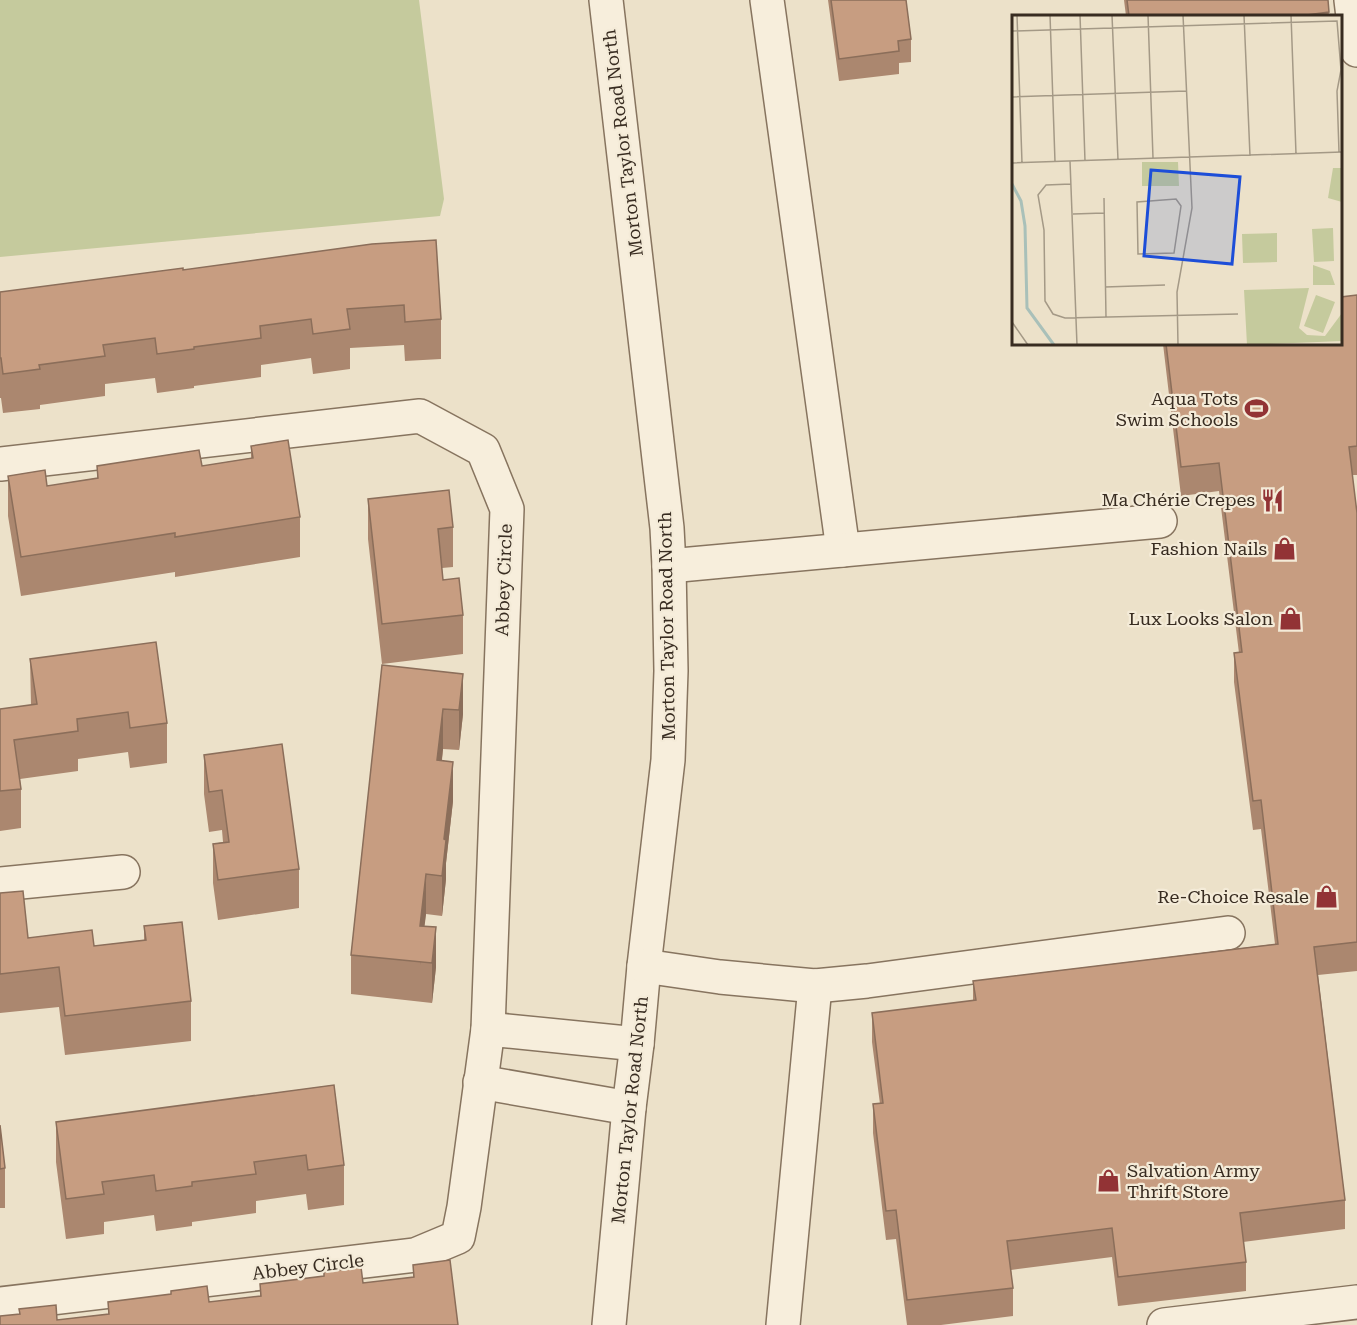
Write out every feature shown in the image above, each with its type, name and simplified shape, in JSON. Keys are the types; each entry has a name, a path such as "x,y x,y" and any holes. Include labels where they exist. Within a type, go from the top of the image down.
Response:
{"street":[{"name":"Morton Taylor Road North","path":"606,0 667,528 671,671 668,760 629,1108 609,1325"},
{"path":"767,0 843,550"},
{"path":"1351,0 1357,50"},
{"name":"Abbey Circle","path":"0,464 420,416 483,450 507,509 488,1029 458,1237 415,1255 0,1304"},
{"path":"669,566 1160,521"},
{"path":"0,884 123,872"},
{"path":"644,966 720,977 815,986 1228,933"},
{"path":"783,1325 815,986"},
{"path":"488,1029 637,1044"},
{"path":"480,1082 629,1108"},
{"path":"1164,1325 1357,1302"}],"green space":[{"path":"0,0 419,0 444,199 440,216 0,257"}],"building":[{"path":"831,0 906,0 911,39 898,41 899,51 839,59"},
{"path":"1127,0 1328,0 1329,12 1306,15 1129,15"},
{"path":"436,240 441,319 405,322 404,305 347,309 350,329 313,334 311,319 260,326 261,338 157,354 155,338 103,345 105,356 39,365 40,369 3,374 0,358 0,292 372,244"},
{"path":"1357,295 1357,446 1349,447 1357,513 1357,942 1314,947 1345,1200 1240,1213 1246,1262 1118,1277 1112,1228 1007,1241 1013,1288 907,1300 896,1210 886,1211 873,1104 883,1103 872,1013 976,1000 973,981 1278,944 1261,800 1253,801 1234,653 1242,652 1219,463 1181,467 1166,345 1342,345 1342,297"},
{"path":"288,440 300,517 175,537 175,533 21,557 8,476 45,470 47,486 98,478 97,466 199,450 202,466 253,458 251,446"},
{"path":"449,490 453,527 438,529 443,580 459,578 463,615 382,624 368,499"},
{"path":"156,642 167,723 130,728 128,712 77,719 78,731 14,740 21,789 0,791 0,709 37,704 30,659"},
{"path":"382,665 463,674 459,710 443,709 437,760 453,762 442,876 426,874 420,926 436,927 432,963 351,955"},
{"path":"282,744 299,869 218,880 213,844 229,842 222,790 209,792 204,755"},
{"path":"23,891 28,938 92,930 94,946 146,940 144,926 182,922 191,1001 65,1016 59,967 0,974 0,893"},
{"path":"334,1085 344,1165 308,1170 306,1155 254,1162 256,1174 192,1182 192,1186 156,1191 154,1175 102,1182 104,1194 66,1199 56,1122"},
{"path":"0,1125 5,1168 0,1169"},
{"path":"450,1260 458,1325 0,1325 0,1316 20,1314 19,1309 56,1305 57,1320 109,1314 108,1302 171,1294 171,1291 207,1286 209,1302 261,1296 260,1284 324,1276 324,1272 361,1267 363,1283 414,1277 413,1265"}],"place":[{"name":"Aqua Tots Swim Schools","path":"1256,409"},
{"name":"Ma Chérie Crepes","path":"1273,500"},
{"name":"Fashion Nails","path":"1285,549"},
{"name":"Lux Looks Salon","path":"1291,619"},
{"name":"Re-Choice Resale","path":"1327,897"},
{"name":"Salvation Army Thrift Store","path":"1109,1181"}]}
